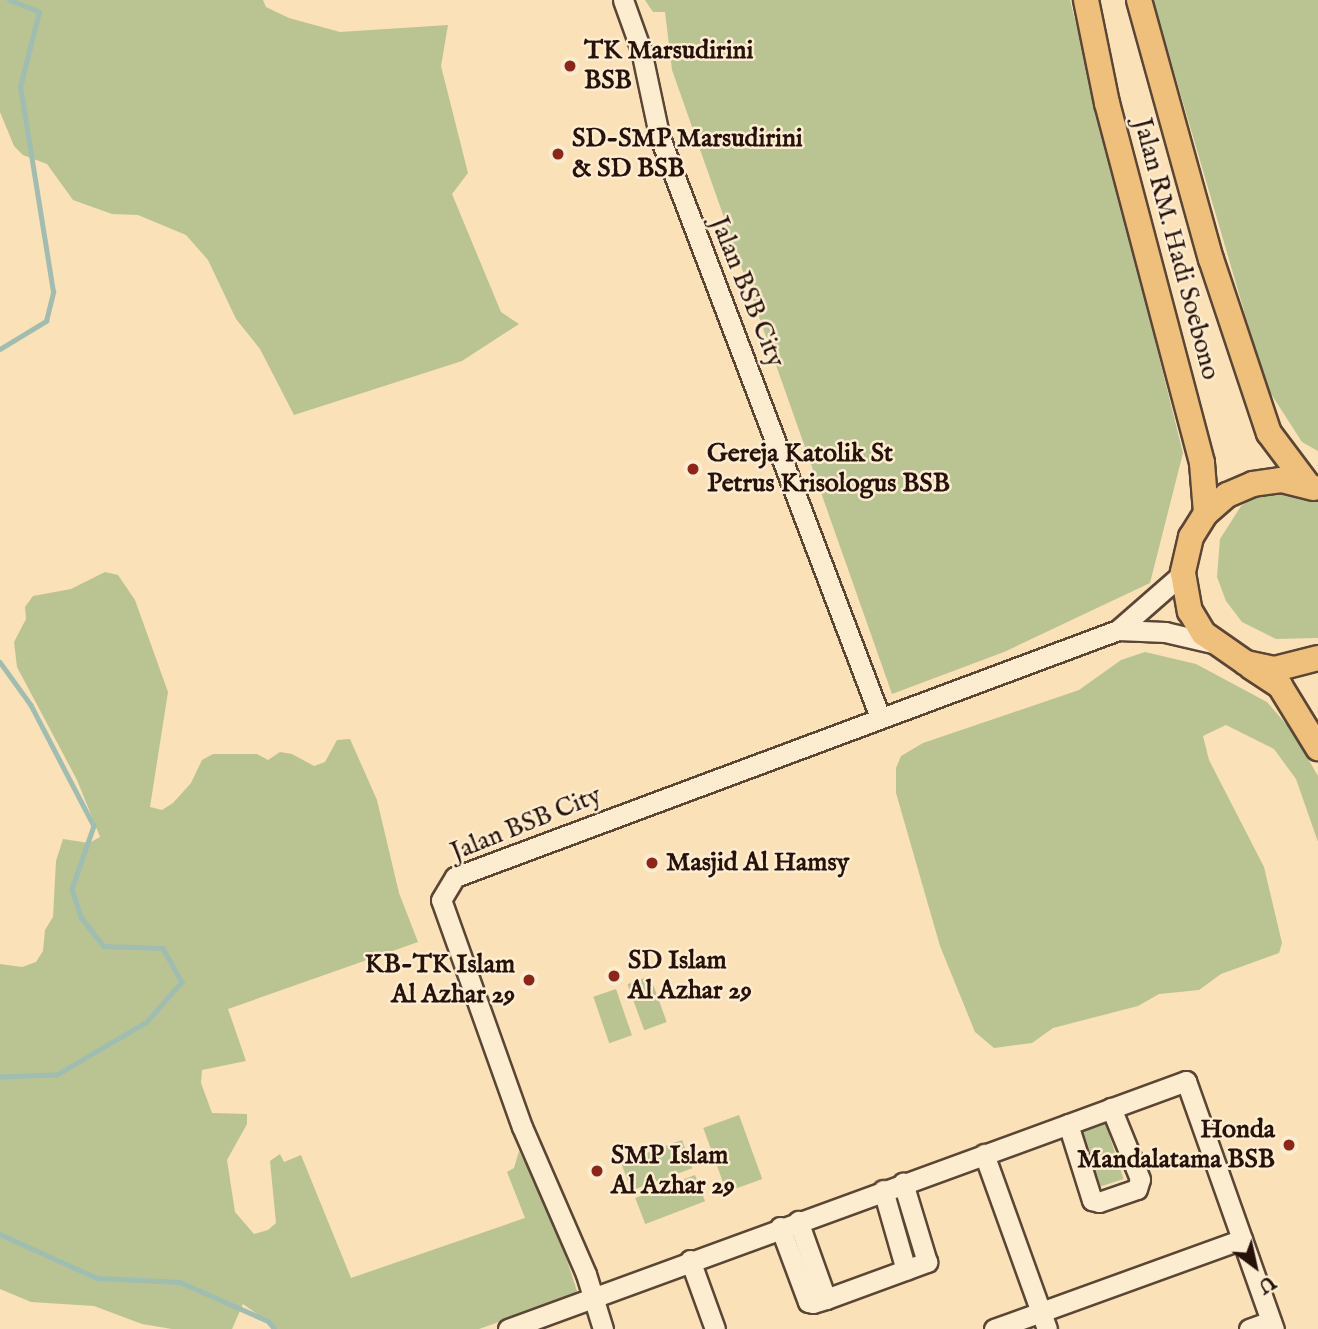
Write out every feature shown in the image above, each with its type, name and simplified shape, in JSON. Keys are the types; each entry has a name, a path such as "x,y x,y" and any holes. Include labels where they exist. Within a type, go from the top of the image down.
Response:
{"main road":[{"name":"Jalan RM. Hadi Soebono","path":"1086,0 1107,103 1202,463 1206,513"},
{"name":"Jalan RM. Hadi Soebono","path":"1139,0 1211,259 1269,433 1313,488"},
{"name":"Jalan RM. Hadi Soebono","path":"1313,488 1281,480 1253,484 1227,495 1206,513 1191,537 1183,573 1190,611 1216,644 1280,687 1318,748"},
{"name":"Jalan RM. Hadi Soebono","path":"1246,663 1275,668 1318,658"}],"street":[{"name":"Jalan BSB City","path":"623,0 640,50 659,135 880,716"},
{"name":"Jalan BSB City","path":"603,1329 513,1102 441,900 446,888 458,874 1118,630 1183,573"},
{"name":"Jalan BSB City","path":"1118,630 1164,632 1216,644"},
{"path":"508,1329 690,1260 1186,1081 1273,1325 1249,1329"},
{"path":"1068,1124 1092,1200 1099,1202 1137,1189 1140,1179 1111,1108"},
{"path":"984,1154 1044,1321"},
{"path":"789,1224 808,1302 926,1263 928,1257 903,1183"},
{"path":"883,1190 906,1270"},
{"path":"994,1329 1044,1321 1242,1239"},
{"path":"690,1260 715,1329"}],"green space":[{"path":"0,0 263,0 266,7 289,18 340,32 448,25 441,66 468,173 452,194 501,312 519,324 462,361 294,415 260,349 236,319 208,260 186,235 138,215 112,214 73,200 47,164 23,155 14,146 0,112"},
{"path":"645,0 1070,0 1183,453 1150,583 1004,652 892,694 672,70 665,12 653,12"},
{"path":"1153,0 1318,0 1318,451 1302,442 1266,386"},
{"path":"1318,488 1318,638 1276,639 1242,622 1226,601 1217,577 1220,539 1241,506 1263,492"},
{"path":"105,572 118,575 135,600 168,692 150,807 162,810 173,803 191,783 202,760 213,754 257,754 268,760 280,752 292,754 314,766 325,762 337,740 350,739 377,800 399,893 418,942 228,1009 246,1061 202,1070 201,1083 212,1113 247,1114 247,1124 227,1160 235,1212 254,1234 268,1230 276,1223 270,1161 280,1154 284,1162 301,1155 351,1278 525,1218 507,1172 514,1168 519,1151 552,1215 578,1294 479,1329 278,1329 243,1304 232,1329 172,1329 142,1324 94,1306 31,1302 0,1289 0,964 22,967 36,962 43,951 45,930 53,917 56,861 63,839 89,843 100,837 77,780 17,667 14,642 26,619 25,607 33,596 71,589"},
{"path":"1145,652 1196,664 1267,702 1292,731 1318,776 1318,842 1296,779 1274,749 1226,725 1203,736 1209,760 1264,867 1282,943 1279,953 1221,974 1199,990 1159,994 1138,1006 1053,1028 1032,1043 994,1048 975,1032 940,946 896,793 896,768 901,756 923,743 1079,690 1121,660"},
{"path":"650,976 667,1022 644,1030 627,984"},
{"path":"616,989 632,1035 609,1043 593,997"},
{"path":"739,1115 762,1179 727,1192 703,1128"},
{"path":"1105,1122 1124,1179 1099,1187 1080,1130"},
{"path":"682,1140 692,1168 631,1190 621,1162"},
{"path":"695,1175 705,1201 645,1224 635,1198"}],"waterway":[{"path":"0,349 46,321 53,292 20,87 39,12 9,0"},
{"path":"0,662 31,705 94,826 72,889 81,917 104,946 163,948 182,982 147,1022 57,1075 0,1077"},
{"path":"0,1234 97,1278 180,1282 268,1321 275,1329"}],"place":[{"name":"TK Marsudirini BSB","path":"570,66"},
{"name":"SD-SMP Marsudirini & SD BSB","path":"558,154"},
{"name":"Gereja Katolik St Petrus Krisologus BSB","path":"693,469"},
{"name":"Masjid Al Hamsy","path":"652,863"},
{"name":"SD Islam Al Azhar 29","path":"614,976"},
{"name":"KB-TK Islam Al Azhar 29","path":"529,980"},
{"name":"Honda Mandalatama BSB","path":"1289,1145"},
{"name":"SMP Islam Al Azhar 29","path":"597,1171"}]}
